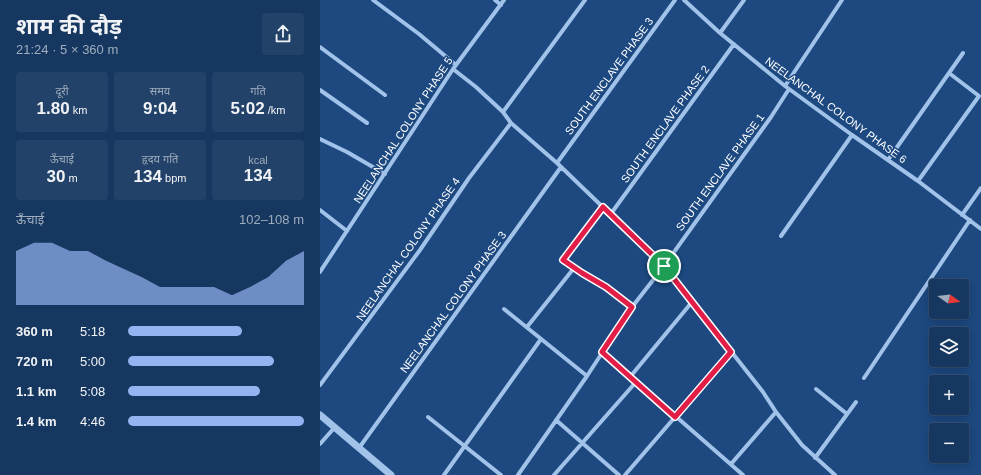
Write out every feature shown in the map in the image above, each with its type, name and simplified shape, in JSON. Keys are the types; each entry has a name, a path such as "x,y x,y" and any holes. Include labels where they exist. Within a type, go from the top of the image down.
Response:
{"street":[{"path":"373,0 419,34 503,112 511,123 557,162 664,266 763,392 776,412 802,445 835,475"},
{"path":"495,0 501,4"},
{"name":"NEELANCHAL COLONY PHASE 5","path":"320,272 454,67 504,0"},
{"path":"503,112 585,0"},
{"name":"SOUTH ENCLAVE PHASE 3","path":"557,162 675,0"},
{"name":"NEELANCHAL COLONY PHASE 6","path":"684,0 720,33 785,86 918,181 981,229"},
{"path":"720,33 744,0"},
{"path":"785,86 842,0"},
{"name":"SOUTH ENCLAVE PHASE 2","path":"610,215 734,44"},
{"path":"320,48 385,95"},
{"path":"888,160 963,53"},
{"path":"918,181 979,96 949,73"},
{"name":"SOUTH ENCLAVE PHASE 1","path":"518,475 587,376 632,307 664,266 790,89"},
{"path":"320,90 367,123"},
{"name":"NEELANCHAL COLONY PHASE 4","path":"320,385 420,250 470,178 511,123"},
{"path":"781,236 852,135"},
{"path":"320,139 347,152 385,174"},
{"name":"NEELANCHAL COLONY PHASE 3","path":"359,448 561,167"},
{"path":"962,215 981,188"},
{"path":"603,207 563,260 606,287 632,307"},
{"path":"320,210 347,231"},
{"path":"864,378 970,220"},
{"path":"527,327 574,268"},
{"path":"630,377 692,302"},
{"path":"504,308 587,376"},
{"path":"444,475 541,339"},
{"path":"602,352 743,475"},
{"path":"625,475 731,352"},
{"path":"554,475 636,382"},
{"path":"816,390 847,414"},
{"path":"815,458 856,402"},
{"path":"731,464 776,412"},
{"path":"320,415 392,475"},
{"path":"428,417 501,475"},
{"path":"556,420 619,475"},
{"path":"320,444 334,427"}],"route":[{"path":"603,207 664,266 731,352 675,417 602,352 632,307 606,287 563,260 603,207"}]}
